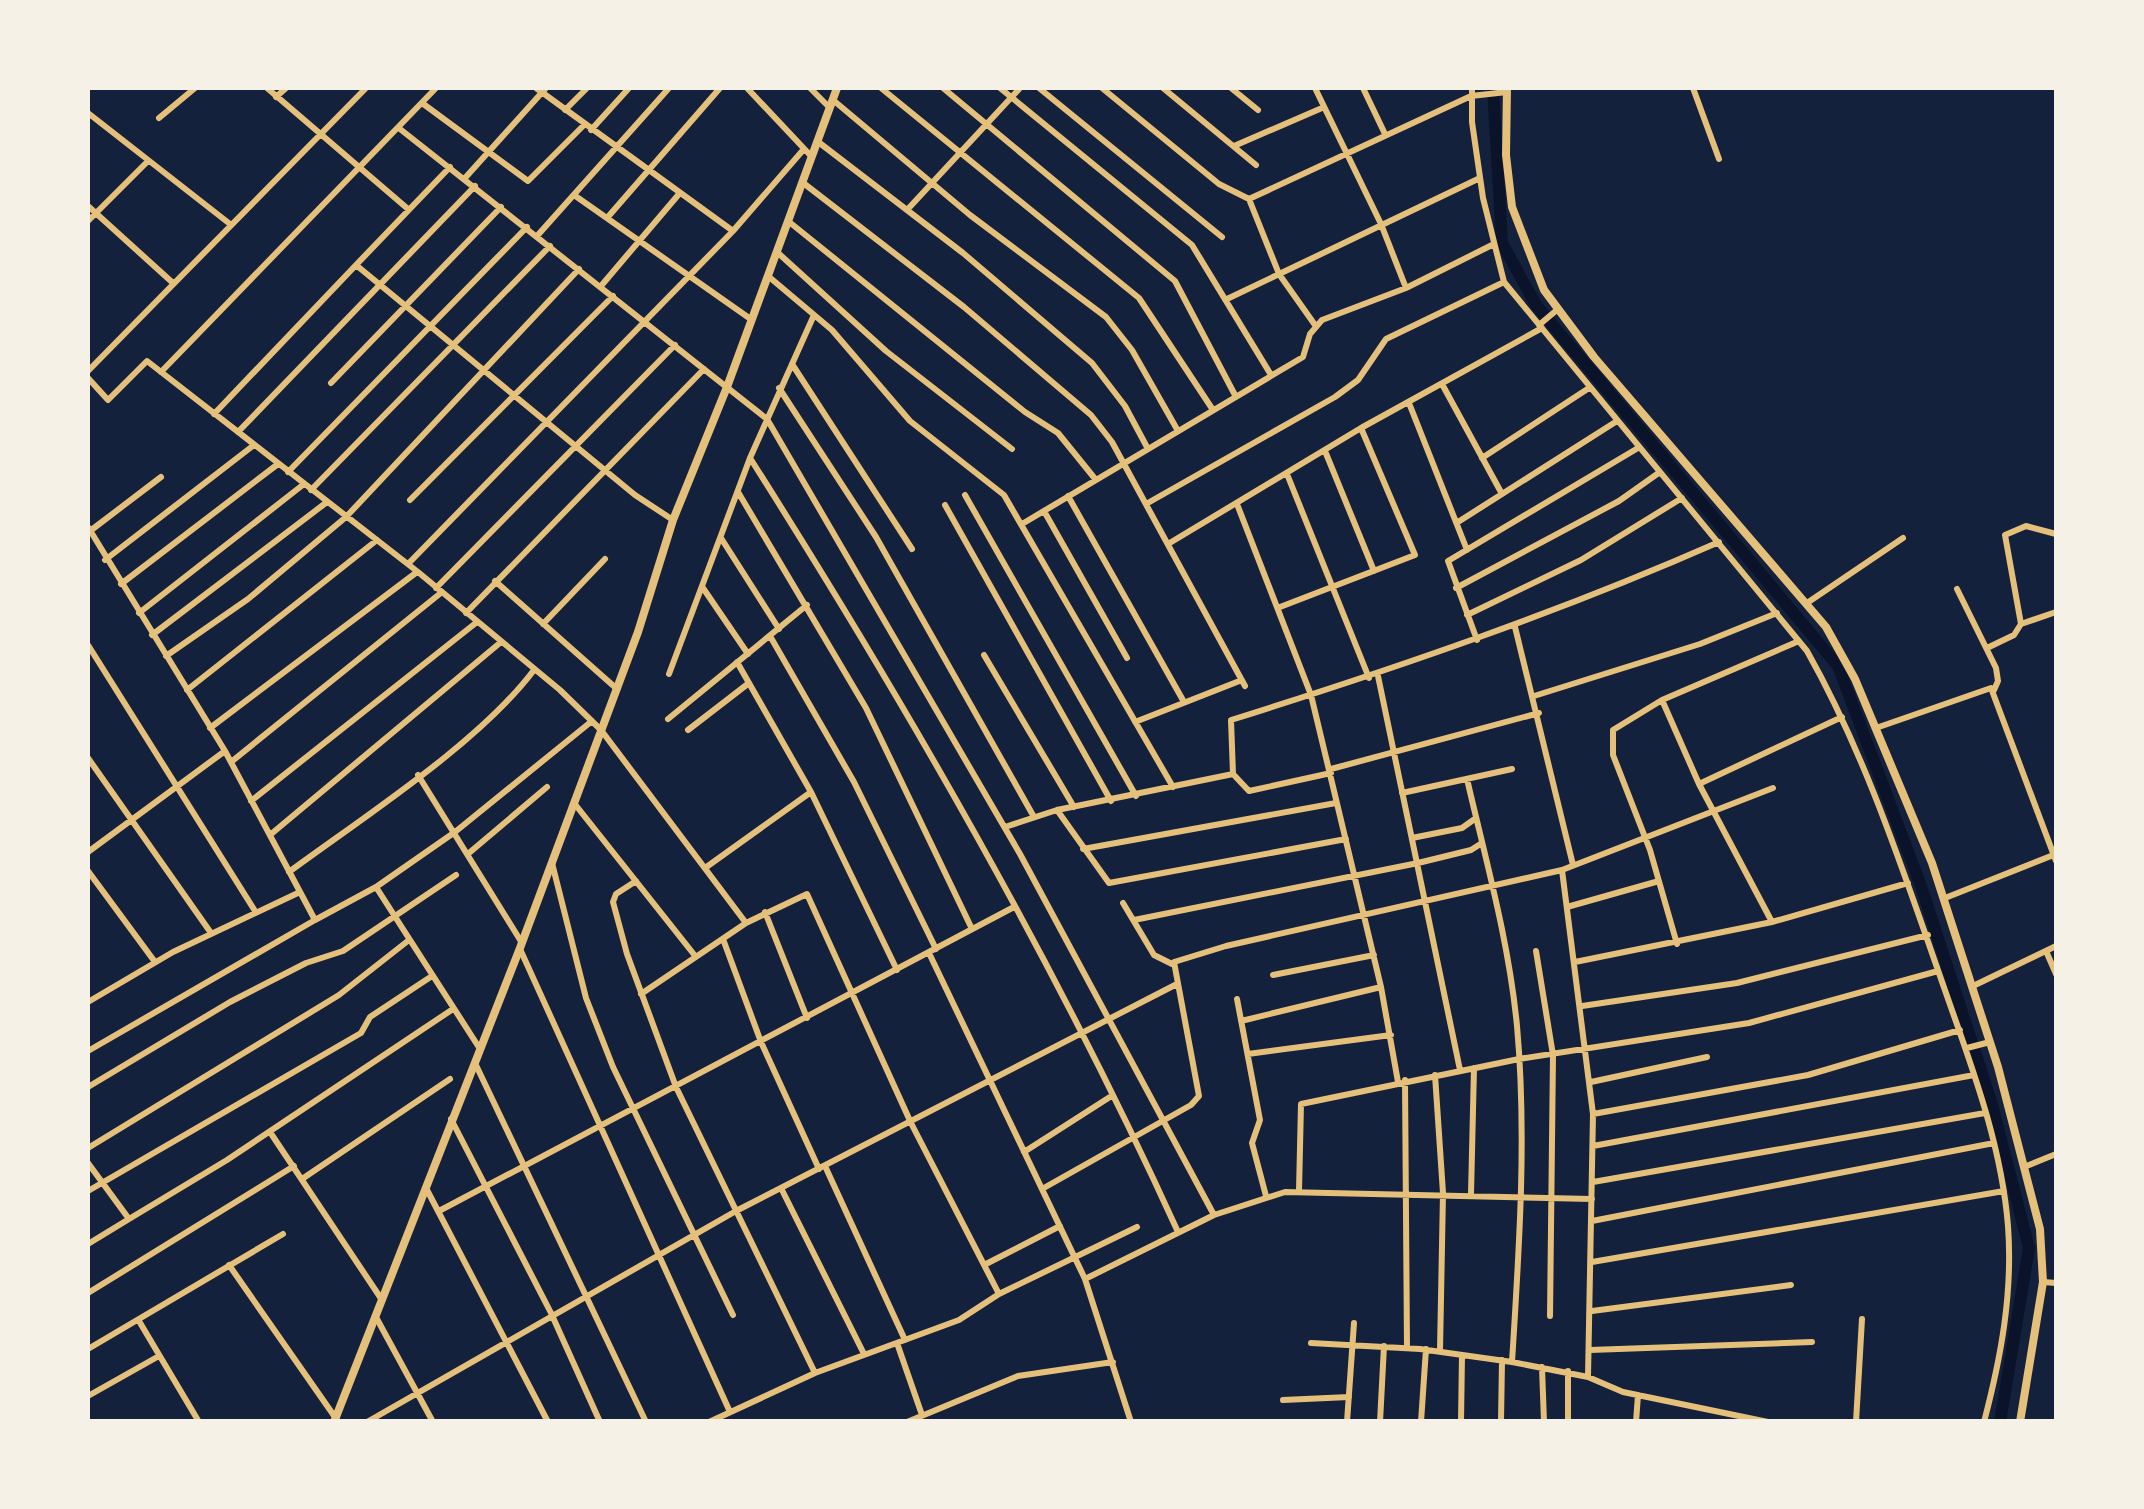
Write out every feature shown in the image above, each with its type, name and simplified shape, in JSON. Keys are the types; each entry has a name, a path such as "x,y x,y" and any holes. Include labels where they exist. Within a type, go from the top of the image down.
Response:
{"street":[{"path":"159,118 195,88"},
{"path":"267,88 408,210"},
{"path":"276,97 286,88"},
{"path":"366,88 317,134 88,374 108,400 147,361 466,612 601,730 746,923"},
{"path":"161,372 436,88"},
{"path":"565,110 586,88"},
{"path":"422,103 528,181 629,88"},
{"path":"537,236 669,88"},
{"path":"607,218 720,88"},
{"path":"747,88 812,156"},
{"path":"810,88 1106,318 1132,350 1178,431"},
{"path":"336,1420 521,946 616,689 673,520 727,387 837,88"},
{"path":"881,88 1139,298 1213,410"},
{"path":"943,88 1175,280 1236,397"},
{"path":"1000,88 1180,232 1272,376"},
{"path":"907,210 984,122 1020,88"},
{"path":"1039,88 1222,237"},
{"path":"1102,88 1219,184 1248,199 1279,274 1314,326"},
{"path":"1163,88 1256,164"},
{"path":"1231,88 1258,110"},
{"path":"1315,88 1322,108 1348,151 1406,288"},
{"path":"1363,88 1385,134"},
{"path":"1694,88 1719,158"},
{"path":"465,178 541,89 615,148 733,231"},
{"path":"1248,199 1474,92 1504,91 1512,207 1530,262 1555,312 1807,603 1844,655 1945,898 1974,986 2040,1229 2042,1282 2020,1422"},
{"path":"1474,92 1480,178 1504,282 1799,641 1842,718 1928,935 1968,1048 2004,1190 2009,1239 2003,1350 1984,1422"},
{"path":"1234,146 1322,108"},
{"path":"88,113 230,224"},
{"path":"400,129 767,420 1005,827 1111,1017 1214,1215"},
{"path":"818,141 1092,363 1124,406 1148,449"},
{"path":"408,564 690,277 804,148"},
{"path":"88,221 148,161"},
{"path":"214,414 450,166"},
{"path":"1226,299 1480,178"},
{"path":"802,182 964,307 1090,415 1123,464 1244,683 1134,722"},
{"path":"238,432 475,186"},
{"path":"574,194 752,320"},
{"path":"601,286 679,194"},
{"path":"88,206 173,283"},
{"path":"331,382 501,207"},
{"path":"788,220 1025,412 1058,433 1096,480"},
{"path":"288,472 527,227"},
{"path":"1022,524 1302,357 1314,326 1406,288 1494,244"},
{"path":"139,614 308,487 550,246"},
{"path":"776,252 886,352 1012,450"},
{"path":"356,265 607,471 673,520"},
{"path":"166,656 248,600 346,517 580,269"},
{"path":"768,276 814,315 910,421 1004,495 1173,787"},
{"path":"1146,504 1335,397 1358,380 1386,340 1504,282"},
{"path":"410,500 613,296"},
{"path":"1168,544 1442,384 1555,312"},
{"path":"670,674 750,458 814,315"},
{"path":"231,762 439,590 675,346"},
{"path":"791,362 912,549"},
{"path":"466,612 704,368"},
{"path":"1442,384 1502,494"},
{"path":"779,388 876,536 1034,817"},
{"path":"1482,458 1589,388"},
{"path":"1409,403 1467,550"},
{"path":"1458,522 1617,421"},
{"path":"1280,606 1412,558 1415,552 1361,428"},
{"path":"106,560 254,445"},
{"path":"1477,640 1447,562 1638,448"},
{"path":"1325,450 1374,571"},
{"path":"750,458 846,609 1014,907 1133,1134 1178,1232"},
{"path":"121,584 278,464"},
{"path":"1456,588 1619,502 1660,472"},
{"path":"1286,474 1369,678"},
{"path":"161,478 88,529 225,751 315,920"},
{"path":"738,492 808,606 924,822 972,929"},
{"path":"965,496 1136,796"},
{"path":"1068,496 1184,702"},
{"path":"1466,615 1581,560 1682,498"},
{"path":"152,635 327,502"},
{"path":"1237,504 1312,694 1402,1081 1408,1192 1407,1348"},
{"path":"945,506 1111,802"},
{"path":"1044,510 1127,658"},
{"path":"2021,624 2005,535 2026,526 2056,534"},
{"path":"721,537 779,628"},
{"path":"1807,603 1903,538"},
{"path":"187,690 377,540"},
{"path":"1005,827 1057,810 1111,802 1232,774 1236,768 1229,721 1378,676 1477,640 1720,542"},
{"path":"543,624 605,559"},
{"path":"210,728 418,572"},
{"path":"495,581 616,689"},
{"path":"702,587 748,654"},
{"path":"1945,898 2056,857 1994,690 1998,675 1957,589"},
{"path":"668,719 808,606"},
{"path":"1534,696 1700,644 1777,612"},
{"path":"1987,648 2014,635 2021,624 2056,612"},
{"path":"252,801 477,622"},
{"path":"1515,626 1573,865"},
{"path":"770,636 854,782 1085,1279 1131,1422"},
{"path":"1676,944 1660,881 1611,740 1613,730 1623,720 1662,700 1799,641"},
{"path":"270,835 501,642"},
{"path":"88,645 256,911"},
{"path":"984,655 1074,807"},
{"path":"737,662 811,792 897,970"},
{"path":"290,872 492,716 534,670"},
{"path":"1378,676 1428,900 1460,1070"},
{"path":"688,730 749,683"},
{"path":"1876,728 1982,688 1994,690"},
{"path":"1662,700 1699,784 1772,922"},
{"path":"1232,774 1249,791 1539,714"},
{"path":"1699,784 1842,718"},
{"path":"88,1051 376,887 456,832 592,721"},
{"path":"88,852 225,751"},
{"path":"88,758 211,933"},
{"path":"1402,794 1512,769"},
{"path":"418,775 469,853 521,946 598,1128 730,1412"},
{"path":"1467,779 1494,887 1518,1060 1519,1196 1512,1362"},
{"path":"469,853 547,788"},
{"path":"1123,903 1154,955 1172,964 1210,950 1562,870 1773,788"},
{"path":"705,868 811,792"},
{"path":"574,803 696,957"},
{"path":"1083,849 1336,803"},
{"path":"1057,810 1109,883 1346,839"},
{"path":"1412,838 1462,828 1476,818"},
{"path":"1134,920 1418,863 1482,843"},
{"path":"552,862 586,998 733,1314"},
{"path":"1562,870 1594,1114 1588,1377"},
{"path":"88,872 154,962"},
{"path":"88,1087 230,1002 306,962 343,951 456,875"},
{"path":"636,881 616,894 613,902 641,994 676,1087 814,1374"},
{"path":"1568,907 1660,881"},
{"path":"1575,962 1772,922 1908,883"},
{"path":"376,887 480,1050"},
{"path":"88,1002 154,962 300,892"},
{"path":"641,994 746,923 806,894 911,1122 999,1294"},
{"path":"439,1211 1014,907"},
{"path":"765,912 807,1018"},
{"path":"1582,1006 1737,983 1928,935"},
{"path":"723,938 762,1042 901,1342 922,1414"},
{"path":"88,1148 339,996 410,940"},
{"path":"1974,986 2056,946"},
{"path":"1536,951 1553,1055 1550,1316"},
{"path":"2046,951 2056,974"},
{"path":"1273,976 1374,955"},
{"path":"1042,1189 1190,1105 1199,1096 1172,964"},
{"path":"1300,1191 1298,1106 1460,1070 1749,1023 1938,971"},
{"path":"88,1190 362,1033 370,1016 432,976"},
{"path":"367,1422 584,1294 736,1211 1175,985"},
{"path":"1241,1021 1382,987"},
{"path":"1237,998 1260,1120 1252,1143 1266,1196"},
{"path":"88,1244 270,1132 454,1008"},
{"path":"1594,1114 1808,1074 1960,1030"},
{"path":"1248,1054 1391,1035"},
{"path":"1968,1048 1987,1043"},
{"path":"1591,1082 1707,1057"},
{"path":"475,1063 646,1422"},
{"path":"1471,1194 1474,1068"},
{"path":"1435,1075 1443,1193 1440,1352"},
{"path":"1593,1146 1974,1075"},
{"path":"302,1179 450,1078"},
{"path":"1024,1152 1113,1096"},
{"path":"1592,1182 1984,1113"},
{"path":"452,1119 551,1313 600,1422"},
{"path":"270,1132 383,1301"},
{"path":"1592,1221 1994,1143"},
{"path":"2024,1168 2056,1154"},
{"path":"88,1163 128,1219"},
{"path":"88,1293 294,1166"},
{"path":"425,1187 508,1339 548,1422"},
{"path":"781,1188 864,1354"},
{"path":"1592,1262 2004,1190"},
{"path":"1085,1279 1214,1215 1266,1196 1300,1191 1592,1199"},
{"path":"984,1265 1060,1226"},
{"path":"708,1422 814,1374 959,1320 999,1294 1137,1227"},
{"path":"88,1349 283,1234"},
{"path":"229,1265 336,1420"},
{"path":"2042,1282 2056,1283"},
{"path":"1592,1311 1792,1285"},
{"path":"377,1319 434,1422"},
{"path":"1856,1422 1862,1319"},
{"path":"139,1321 200,1422"},
{"path":"1347,1422 1354,1323"},
{"path":"1590,1350 1812,1342"},
{"path":"1311,1343 1426,1349 1568,1371 1638,1395 1768,1422"},
{"path":"1380,1422 1384,1346"},
{"path":"1421,1422 1426,1349"},
{"path":"1461,1422 1462,1354"},
{"path":"88,1396 160,1356"},
{"path":"1501,1422 1502,1360"},
{"path":"907,1422 1018,1376 1112,1362"},
{"path":"1542,1367 1544,1422"},
{"path":"1568,1371 1568,1422"},
{"path":"1636,1422 1638,1395"},
{"path":"1282,1400 1349,1397"}],"waterway":[{"path":"1493,88 1502,243 1536,305 1838,666 1921,886 1991,1101 2029,1248 2000,1422"}]}
